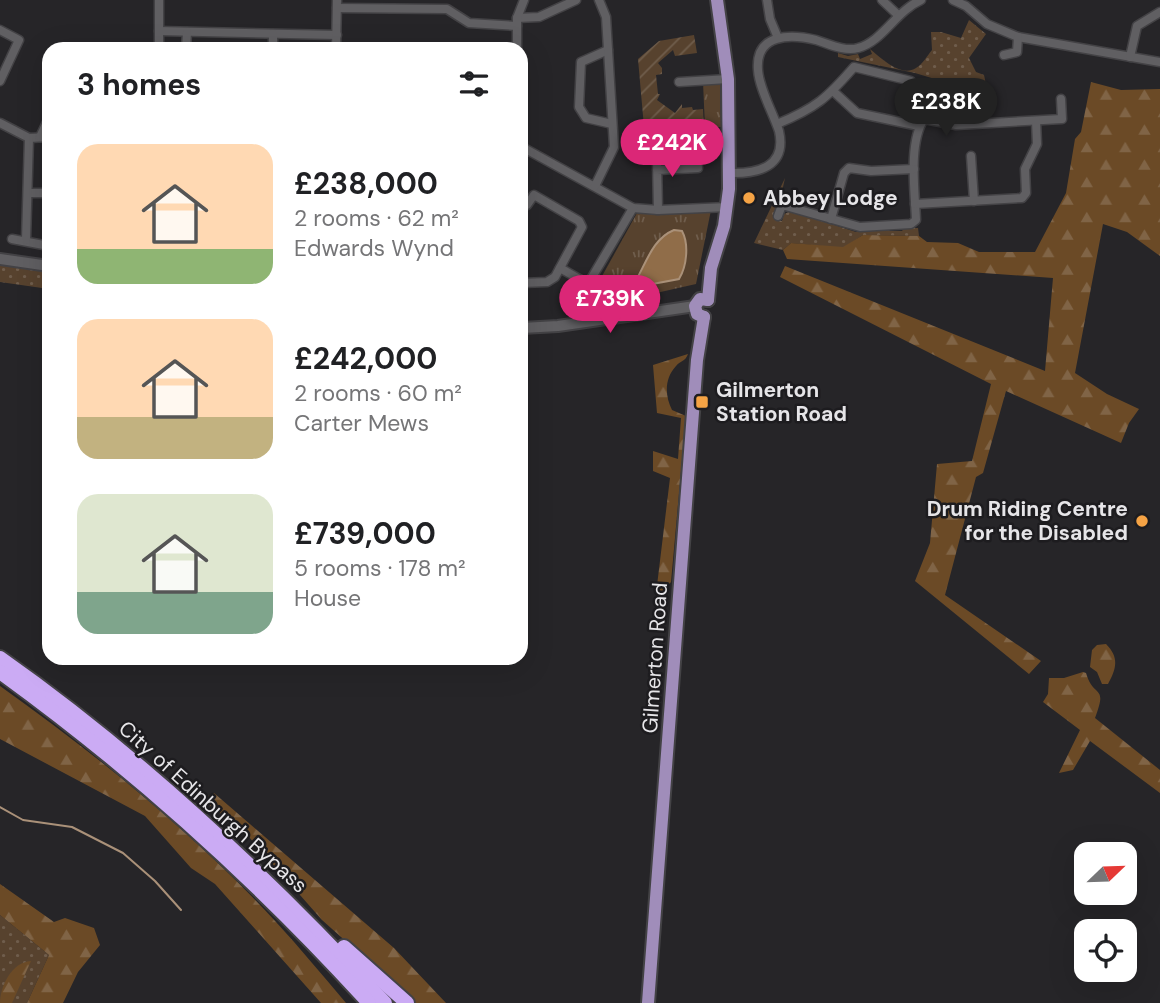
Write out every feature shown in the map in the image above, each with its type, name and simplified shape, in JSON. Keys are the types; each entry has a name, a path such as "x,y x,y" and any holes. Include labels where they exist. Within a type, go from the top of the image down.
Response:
{"highway":[{"name":"City of Edinburgh Bypass","path":"0,658 85,721 246,860 385,1003"},
{"name":"City of Edinburgh Bypass","path":"0,672 100,748 245,876 369,1003"},
{"path":"246,860 407,1003"},
{"path":"245,876 355,1003"}],"main road":[{"path":"708,300 700,299 695,306 697,313 704,317 712,310 708,300 711,268 728,207 728,79 717,0"},
{"name":"Gilmerton Road","path":"648,1003 697,360 704,317"}],"street":[{"path":"159,0 159,42"},
{"path":"450,12 451,0"},
{"path":"517,42 517,22 524,0"},
{"path":"337,42 337,4 399,4 447,9 469,23 517,22 539,17 576,0"},
{"path":"595,186 614,147 606,17 599,0"},
{"path":"767,0 770,19 778,38"},
{"path":"882,0 898,15"},
{"path":"729,173 753,173 769,165 781,145 777,124 758,71 763,49 778,38 796,35 853,49 869,44 909,5 921,0"},
{"path":"953,0 966,6 987,24 1018,37 1160,62"},
{"path":"1130,57 1137,26 1160,12"},
{"path":"0,30 19,40 0,81"},
{"path":"159,31 337,36"},
{"path":"186,42 187,32"},
{"path":"273,34 273,42"},
{"path":"1018,37 1017,52 1026,61"},
{"path":"608,50 581,62 579,107 586,118 612,124"},
{"path":"1004,55 1017,52"},
{"path":"777,124 813,108 833,91 854,67 911,82 922,99 922,123 914,169 916,220 911,225 860,227 782,205 779,216"},
{"path":"679,82 728,79"},
{"path":"833,91 857,113 922,123 956,125 1062,119 1061,99"},
{"path":"915,204 1022,198 1026,193 1025,169 1037,144 1036,121"},
{"path":"0,123 29,138 42,137"},
{"path":"26,240 29,138"},
{"path":"528,150 633,208 658,210 728,207"},
{"path":"971,156 974,201"},
{"path":"657,170 698,168 697,159 657,161 657,170 658,210"},
{"path":"831,219 844,173 849,168 871,171 914,169"},
{"path":"28,193 42,193"},
{"path":"528,204 534,195 581,223 581,230 555,276 547,282 528,284"},
{"path":"561,268 588,284 633,208"},
{"path":"12,239 42,245"},
{"path":"0,260 42,265"},
{"path":"528,328 558,326 695,306"}],"green space":[{"path":"969,20 986,34 969,58 976,72 984,75 987,89 968,89 905,71 920,65 932,50 931,32 961,38"},
{"path":"694,35 697,53 675,56 673,50 658,63 662,74 656,75 660,94 657,100 675,113 682,104 682,108 703,109 704,127 644,127 638,59 659,41"},
{"path":"870,49 885,62 902,70 838,57 838,53 848,56 858,54 860,59 872,54"},
{"path":"703,82 720,83 721,127 705,127"},
{"path":"1091,82 1121,90 1160,89 1160,256 1127,232 1103,224 1075,373 1107,394 1139,409 1129,423 1121,443 1006,391 983,473 976,477 945,595 1041,661 1029,674 915,581 930,543 937,464 972,461 991,384 780,277 785,266 1045,371 1053,278 787,259 783,250 791,243 843,247 863,235 919,236 927,242 958,243 979,252 1035,252 1066,193 1075,139 1081,132"},
{"path":"785,178 776,219 782,221 784,214 791,211 856,232 918,228 919,236 863,235 843,248 791,243 783,250 754,243"},
{"path":"711,210 696,284 625,300 596,287 637,213"},
{"path":"0,265 42,271 42,288 0,282"},
{"path":"688,354 672,371 667,388 672,410 686,416 671,582 660,595 656,594 670,478 653,471 653,451 678,459 681,418 657,413 653,365"},
{"path":"1106,644 1113,653 1115,663 1108,684 1102,684 1097,672 1090,667 1092,650 1097,645"},
{"path":"1083,672 1100,696 1095,718 1160,770 1160,793 1090,741 1073,770 1059,773 1080,730 1043,702 1048,694 1049,678 1064,678"},
{"path":"0,686 109,768 212,857 276,922 346,1003 321,1003 215,884 191,868 145,816 0,739"},
{"path":"214,793 394,948 446,1003 415,1003 322,920 249,837 202,799"},
{"path":"0,884 54,922 65,918 94,928 100,945 78,972 63,1003 27,1003 49,955 0,915"},
{"path":"0,915 49,955 27,1003 0,1003"},
{"path":"31,961 12,1003 0,1003 8,976 24,962"}],"shaded area":[{"path":"674,230 682,231 686,242 685,262 679,279 642,286 634,284 660,239"}],"waterway":[{"path":"0,807 23,820 72,827 123,853 155,881 181,910"}],"place":[{"name":"Abbey Lodge","path":"749,198"},
{"name":"Gilmerton Station Road","path":"702,402"},
{"name":"Drum Riding Centre for the Disabled","path":"1142,521"}]}
